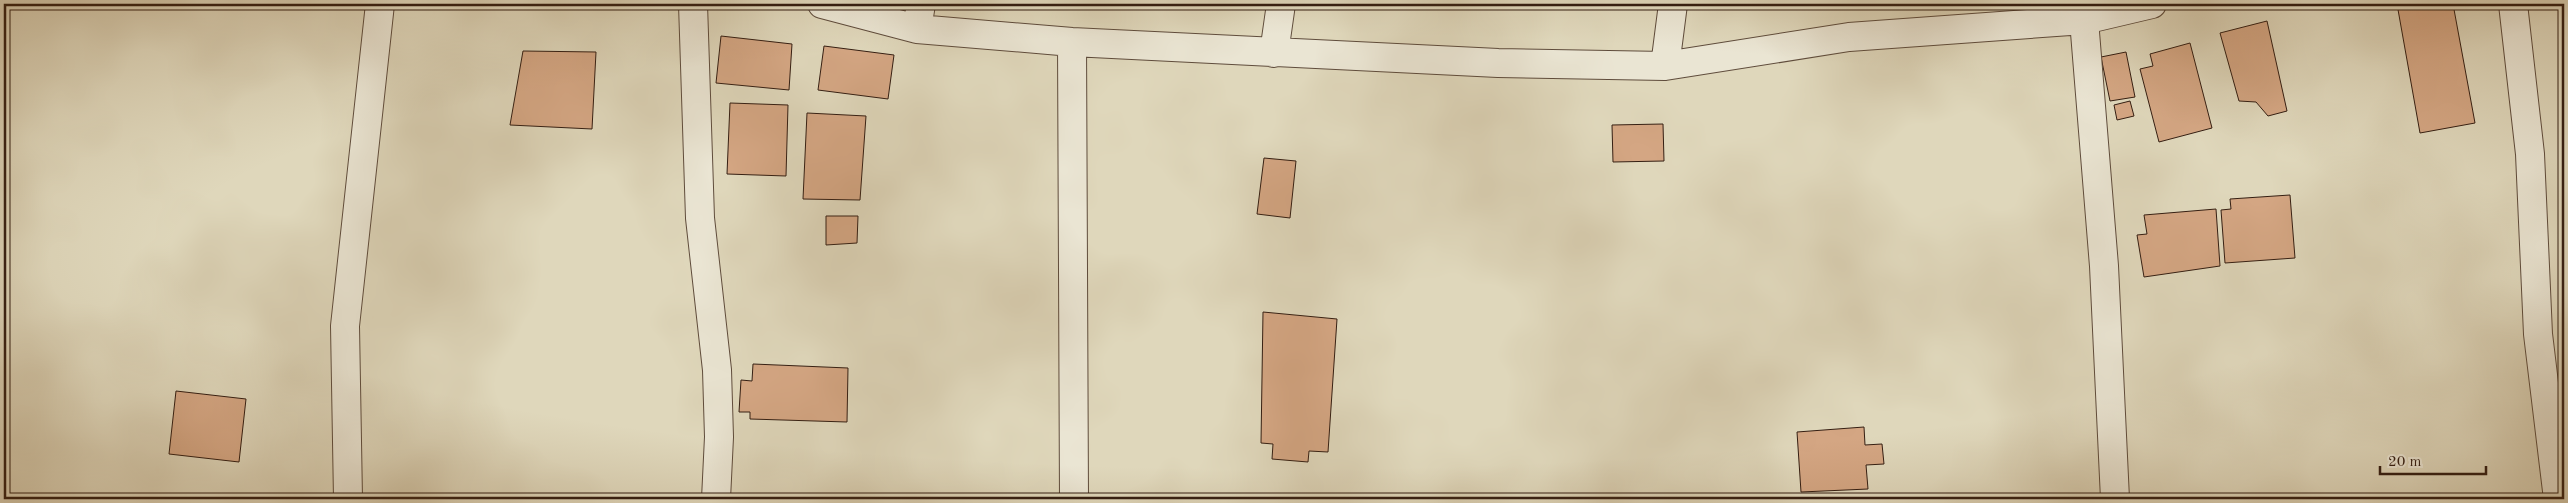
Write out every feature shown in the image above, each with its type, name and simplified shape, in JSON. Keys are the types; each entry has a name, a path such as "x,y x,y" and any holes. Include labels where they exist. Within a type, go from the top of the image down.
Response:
{"street":[{"path":"348,499 345,326 380,4"},
{"path":"692,4 700,218 717,370 719,437 716,499"},
{"path":"822,4 919,16 1072,42 1498,63 1665,66 1850,37 2027,15 2084,20 2152,4"},
{"path":"1274,53 1281,4"},
{"path":"1665,66 1672,4"},
{"path":"2513,4 2530,154 2538,334 2558,499"},
{"path":"2084,20 2104,266 2116,499"},
{"path":"1072,42 1074,499"}],"building":[{"path":"2397,4 2453,4 2475,123 2420,133"},
{"path":"2267,21 2287,111 2268,116 2256,102 2239,101 2220,33"},
{"path":"721,36 792,44 789,90 716,83"},
{"path":"2190,43 2212,128 2159,142 2140,69 2153,66 2150,54"},
{"path":"824,46 894,55 888,99 818,90"},
{"path":"523,51 596,52 592,129 510,125"},
{"path":"2126,52 2135,97 2110,101 2101,57"},
{"path":"2130,101 2134,116 2117,120 2114,105"},
{"path":"730,103 788,105 786,176 727,174"},
{"path":"807,113 866,116 860,200 803,199"},
{"path":"1663,124 1664,161 1613,162 1612,125"},
{"path":"1264,158 1296,161 1290,218 1257,214"},
{"path":"2290,195 2295,258 2225,263 2221,210 2231,209 2230,199"},
{"path":"2216,209 2220,266 2144,277 2137,235 2147,234 2144,215"},
{"path":"826,216 858,216 857,243 826,245"},
{"path":"1263,312 1337,319 1328,452 1309,451 1308,462 1272,459 1273,444 1261,443"},
{"path":"753,364 848,368 847,422 750,419 750,412 739,412 741,380 752,381"},
{"path":"176,391 246,399 239,462 169,454"},
{"path":"1864,427 1865,445 1882,444 1884,464 1866,465 1868,489 1801,492 1797,432"}]}
